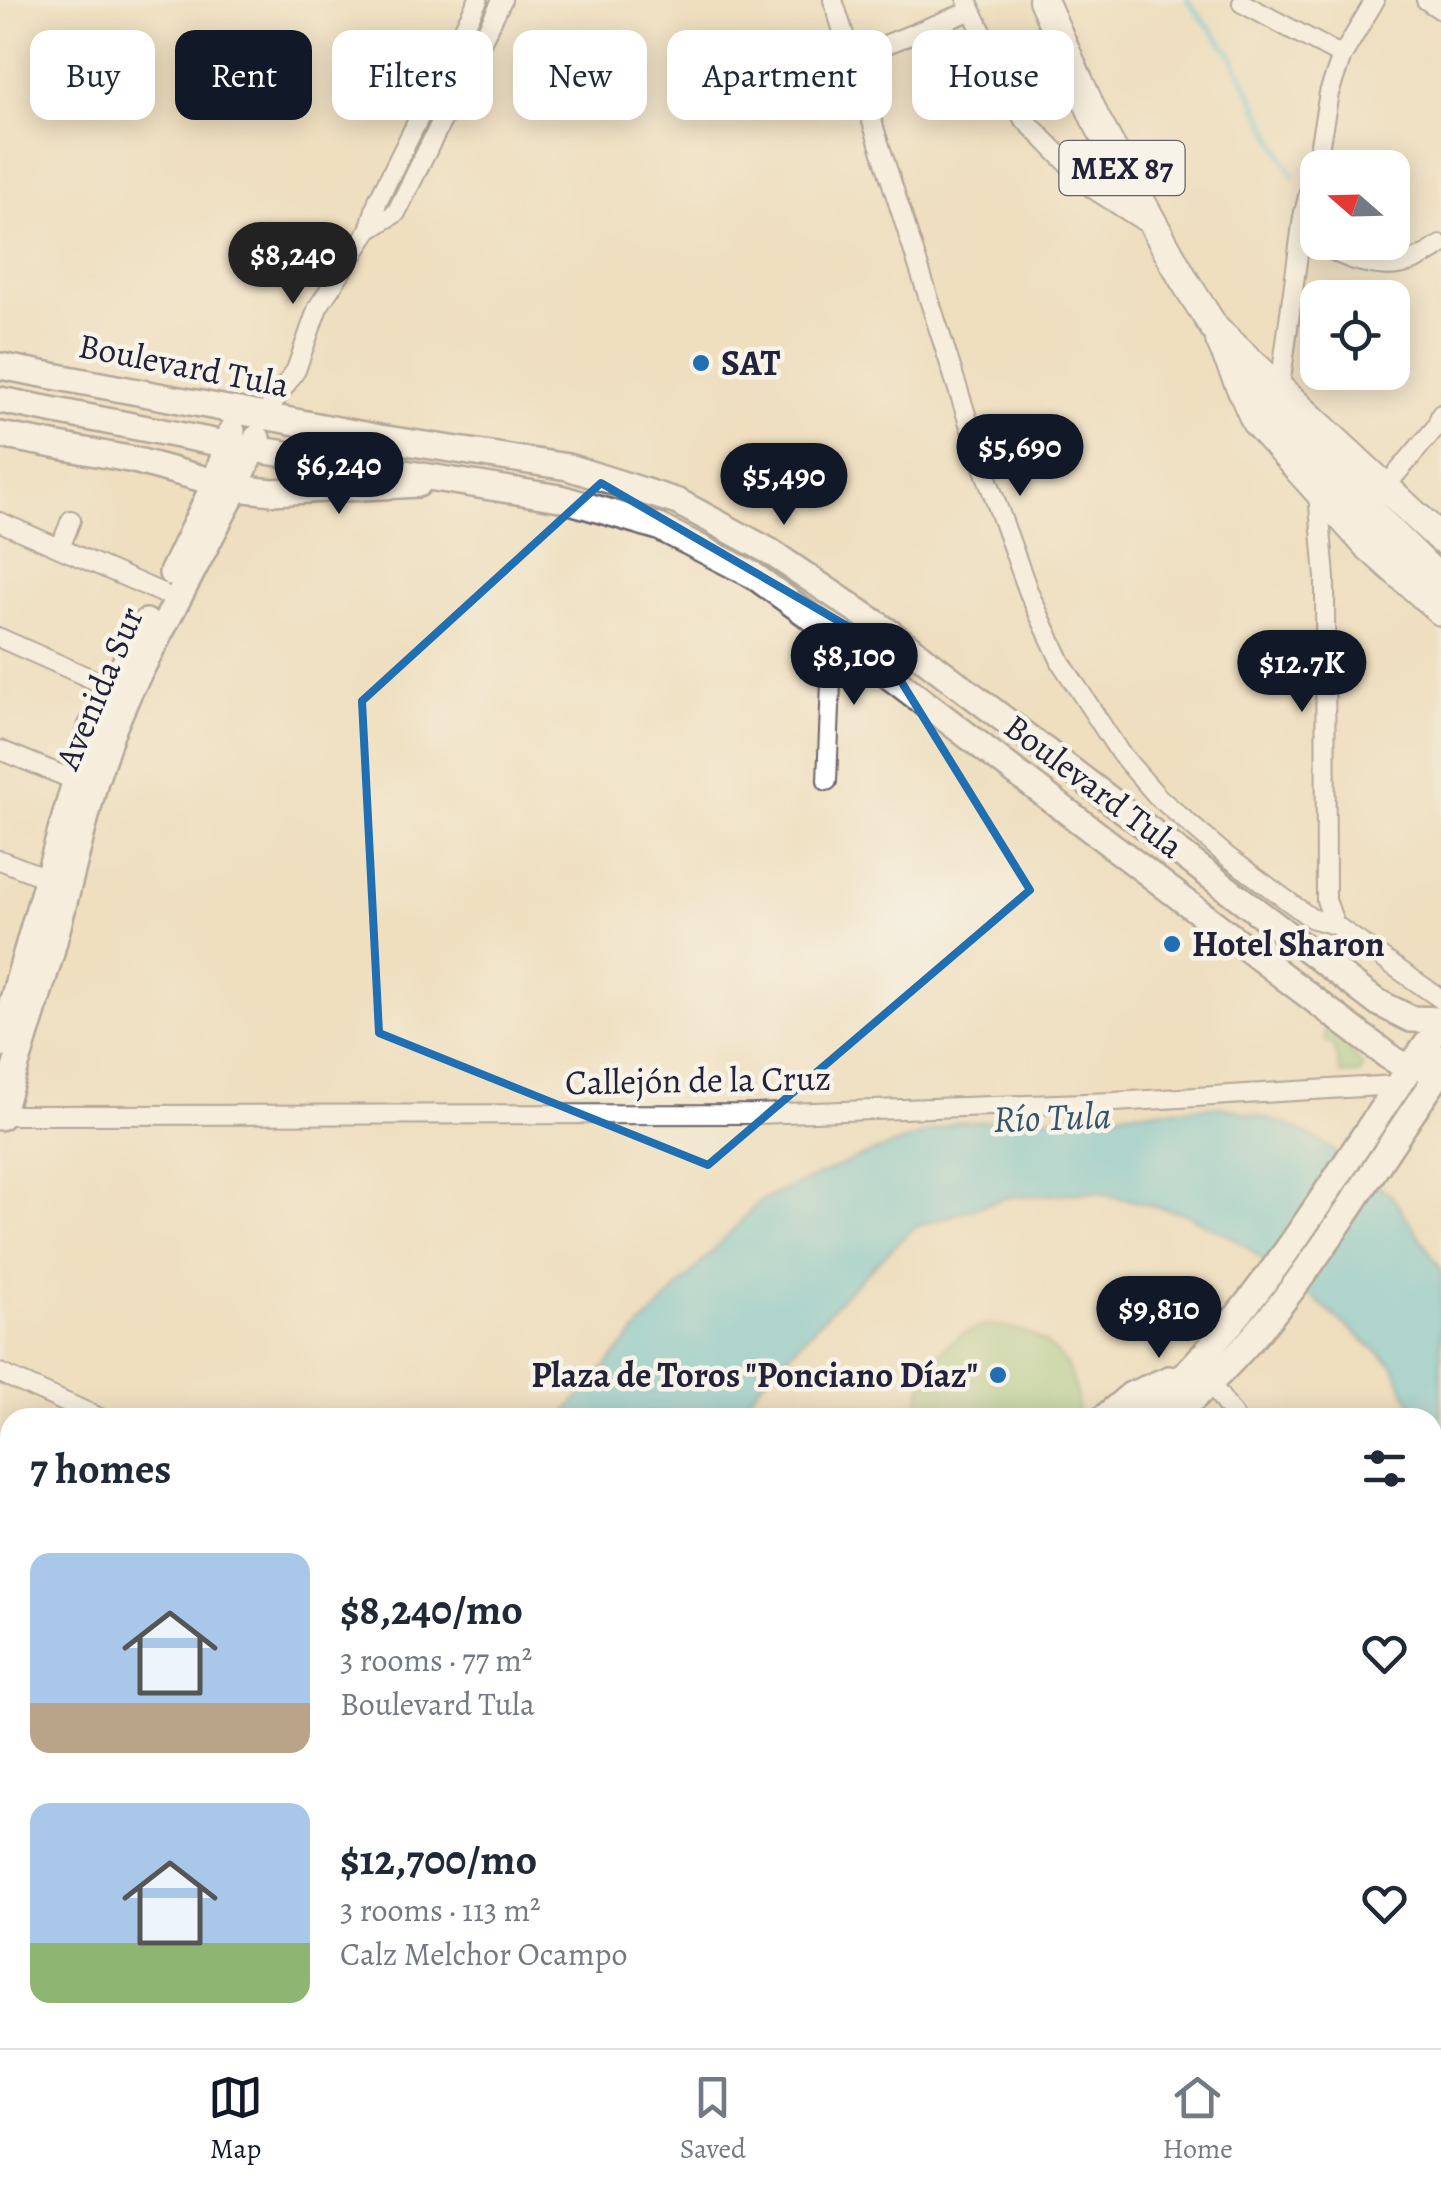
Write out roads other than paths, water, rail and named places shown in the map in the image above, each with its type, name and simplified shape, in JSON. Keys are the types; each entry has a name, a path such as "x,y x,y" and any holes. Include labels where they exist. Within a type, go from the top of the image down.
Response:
{"main road":[{"name":"MEX 87","path":"1043,0 1095,118 1154,228 1215,329 1271,406 1318,493 1366,544 1441,611"},
{"name":"MEX 87","path":"1215,329 1271,406 1386,486 1441,539"},
{"name":"Boulevard Tula","path":"0,366 264,416 568,467 678,502 769,551 889,632 1396,1014 1441,1022"},
{"name":"Boulevard Tula","path":"0,400 241,447 560,498 658,527 753,575 1353,1030 1423,1066"},
{"path":"1271,406 1330,472 1441,581"},
{"name":"Avenida Sur","path":"236,411 241,447"},
{"name":"Avenida Sur","path":"0,1116 20,977 74,872 94,781 111,733 241,447 264,416"},
{"path":"0,436 134,460 225,486 272,492 391,488 436,478"},
{"name":"Avenida Sur","path":"0,1045 90,730 110,686 225,486"},
{"path":"1191,1408 1216,1342 1258,1289 1357,1143 1423,1066 1419,1036 1396,1014"},
{"path":"1153,1408 1236,1360 1282,1305 1380,1156 1441,1022"},
{"path":"1116,1408 1131,1396 1202,1377"},
{"path":"1178,1408 1202,1377"}],"street":[{"path":"264,416 296,370 318,307 369,230 378,200 478,0"},
{"path":"369,230 396,212 502,0"},
{"path":"833,0 843,30"},
{"path":"1319,150 1328,93 1342,56 1375,0"},
{"path":"1426,0 1441,10"},
{"path":"1242,3 1342,56"},
{"path":"892,40 968,6 1023,118 1093,189 1154,228"},
{"path":"872,120 975,443 1029,594 1082,696 1120,752 1158,797 1228,857 1310,918 1335,925 1441,1000"},
{"path":"1271,406 1300,235"},
{"path":"1360,260 1394,266 1418,260 1441,245"},
{"path":"1386,486 1436,426 1441,414"},
{"path":"1318,493 1325,578 1326,900 1335,925"},
{"path":"60,548 71,520"},
{"path":"0,522 162,593"},
{"path":"827,780 833,632"},
{"path":"0,638 110,686"},
{"path":"0,750 74,780"},
{"path":"1140,822 1158,797"},
{"path":"0,860 49,878"},
{"name":"Callejón de la Cruz","path":"0,1116 754,1114 1114,1102 1423,1066"},
{"path":"0,1373 78,1408"},
{"path":"1202,1377 1227,1408"}],"water":[{"name":"Río Tula","path":"1221,1106 1286,1124 1321,1141 1392,1196 1441,1269 1441,1408 1413,1408 1393,1365 1237,1240 1183,1213 1095,1192 1009,1197 913,1228 738,1408 570,1408 760,1201 855,1159 954,1123"}],"waterway":[{"path":"1187,0 1231,54 1293,176"}],"place":[{"name":"SAT","path":"701,363"},
{"name":"Hotel Sharon","path":"1172,944"},
{"name":"Plaza de Toros \"Ponciano Díaz\"","path":"998,1375"}]}
